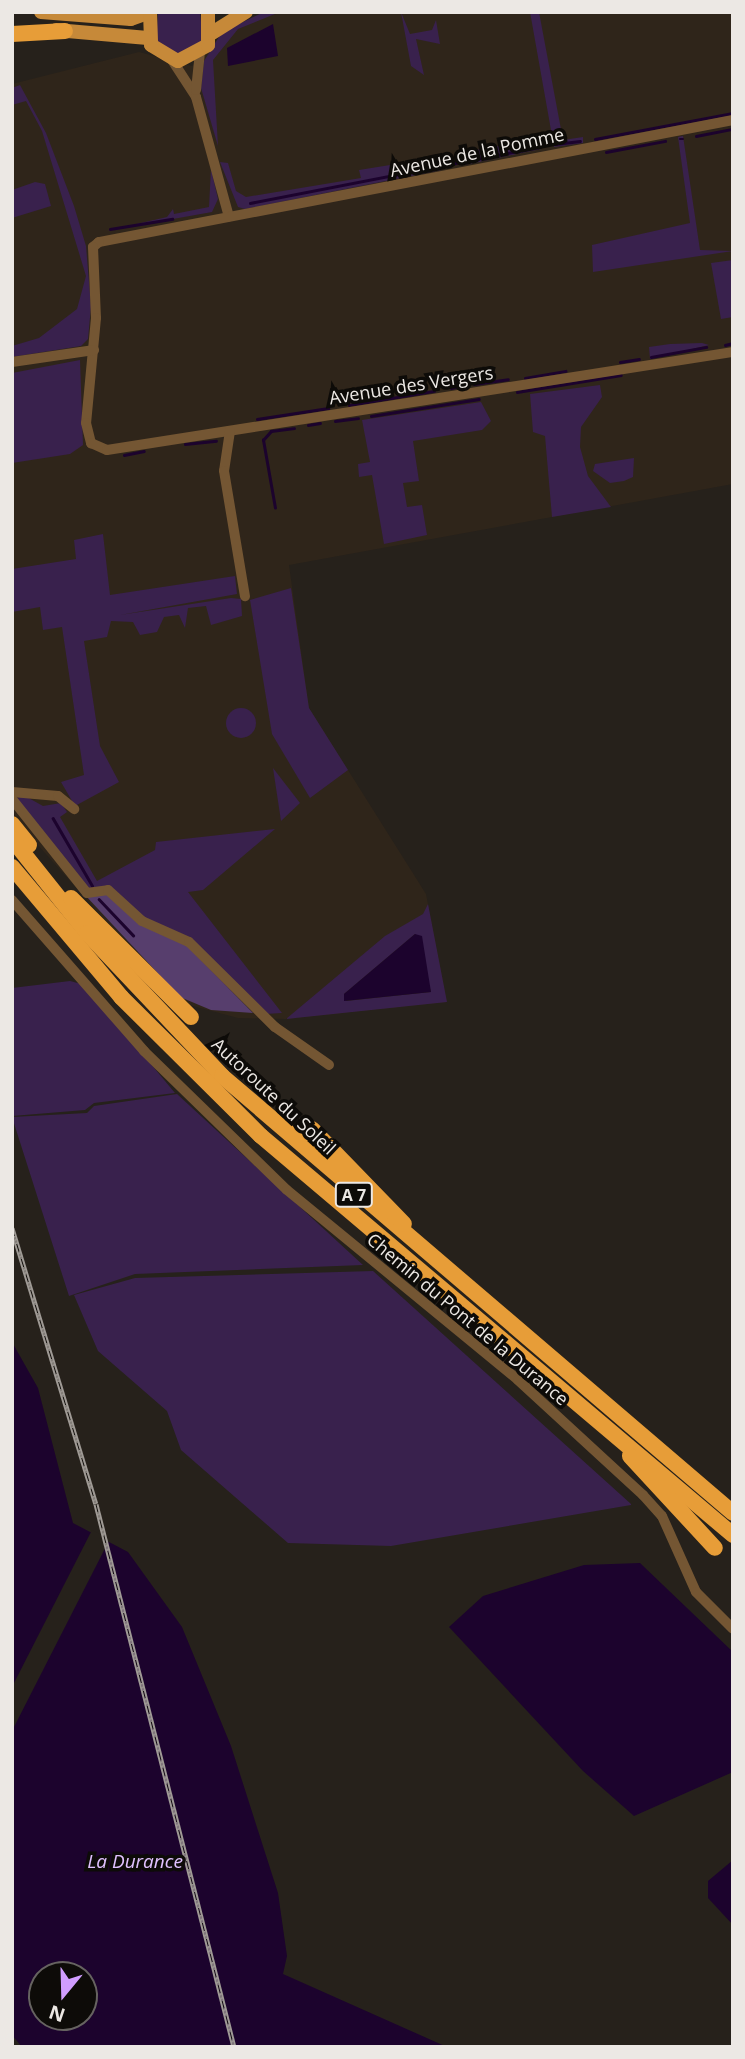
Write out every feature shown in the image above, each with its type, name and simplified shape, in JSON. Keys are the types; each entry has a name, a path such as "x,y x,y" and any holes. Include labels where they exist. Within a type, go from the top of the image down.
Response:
{"highway":[{"path":"12,34 65,31"},
{"path":"12,824 127,959 191,1017"},
{"name":"Autoroute du Soleil","path":"12,839 95,942 222,1076 482,1302 733,1513"},
{"name":"Autoroute du Soleil","path":"12,867 121,997 253,1128 733,1535"},
{"path":"312,1129 482,1302"},
{"path":"601,1422 715,1548"}],"main road":[{"path":"41,12 131,19 150,12 148,38"},
{"path":"208,12 212,33"},
{"path":"12,28 148,38 172,60 200,54 212,33 246,12"}],"street":[{"path":"196,97 200,54"},
{"path":"172,60 196,97 229,217"},
{"name":"Avenue de la Pomme","path":"94,350 93,247 229,217 733,120"},
{"path":"12,362 94,350"},
{"name":"Avenue des Vergers","path":"94,350 86,423 96,446 230,431 733,352"},
{"path":"230,431 224,471 245,596"},
{"path":"12,792 58,796 74,809"},
{"path":"12,799 87,893 108,890 142,921 189,942 275,1027 329,1065"},
{"name":"Chemin du Pont de la Durance","path":"12,900 144,1051 287,1190 518,1380 643,1495 662,1516 696,1592 733,1629"}],"shaded area":[{"path":"158,12 200,12 203,41 180,55 156,43"},
{"path":"264,12 305,12 275,14 238,29 213,60 218,146 201,88 204,61 222,32"},
{"path":"282,12 733,12 733,484 289,565 309,708 426,894 447,1002 286,1019 238,1018 178,1002 12,816 12,84 139,52 192,66 227,29"},
{"path":"401,12 410,34 432,30 436,20 440,44 416,39 424,75 411,66"},
{"path":"530,12 539,12 563,140 583,137 583,143 554,147"},
{"path":"20,85 46,133 74,206 86,246 91,306 88,339 81,346 12,357 12,346 39,338 77,309 86,276 42,131 26,101 12,105 12,88"},
{"path":"683,136 700,250 733,251 593,272 592,245 690,223 678,137"},
{"path":"539,139 541,149 464,165 459,153"},
{"path":"415,161 441,162 441,170 245,209 238,207 220,162 228,163 236,191 246,197 361,178 359,170"},
{"path":"211,169 218,199 212,212 106,231 167,217 173,209 174,214 209,207"},
{"path":"35,182 45,184 51,206 12,218 12,190"},
{"path":"733,260 733,317 721,319 711,263"},
{"path":"670,344 709,345 650,359 649,347"},
{"path":"80,360 83,445 70,454 12,463 12,373"},
{"path":"600,385 602,397 581,427 580,447 588,476 611,507 552,517 545,436 533,432 530,394"},
{"path":"481,402 491,421 482,430 413,441 419,481 403,483 407,507 422,505 427,535 384,544 372,475 359,477 358,464 370,462 362,420"},
{"path":"634,458 633,477 624,481 610,483 593,471 595,464"},
{"path":"103,534 110,595 235,576 237,594 120,615 231,598 241,599 242,616 211,625 206,606 188,608 185,628 179,615 164,617 157,632 140,635 133,622 111,621 107,637 84,641 100,746 119,782 75,806 61,782 84,775 62,627 43,630 40,607 12,612 12,569 76,559 74,540"},
{"path":"291,588 309,708 348,770 310,798 272,734 250,600"},
{"path":"241,708 252,712 256,723 252,734 241,738 230,734 226,723 230,712"},
{"path":"273,768 300,803 281,821"},
{"path":"25,796 43,806 61,803 67,812 60,817 97,881 155,850 156,842 275,829 203,890 188,892 282,1013 265,1014 90,891 15,798"},
{"path":"106,893 181,940 253,1013 211,1010 180,997 85,895"},
{"path":"428,904 447,1002 286,1019 385,936 423,914","holes":["415,934 431,992 346,1001 344,994"]},
{"path":"70,981 85,985 175,1093 94,1103 85,1110 12,1116 12,988"},
{"path":"177,1094 363,1265 135,1274 69,1296 12,1117 87,1113 94,1106"},
{"path":"373,1271 631,1505 391,1546 288,1543 181,1450 167,1411 98,1351 74,1295 135,1278"}],"water":[{"path":"273,24 278,56 228,66 227,48"},
{"path":"415,934 422,936 431,992 344,1001 344,994"},
{"name":"La Durance","path":"12,1342 38,1388 73,1523 128,1552 182,1627 231,1746 278,1893 287,1956 283,1974 447,2047 22,2047 12,2035"},
{"path":"640,1563 733,1652 733,1772 634,1816 583,1771 449,1627 483,1596 584,1565"},
{"path":"733,1860 733,1925 708,1898 708,1881"}],"pier":[{"path":"92,1530 110,1539 12,1731 12,1687"}],"waterway":[{"path":"595,139 733,113"},
{"path":"696,136 733,129"},
{"path":"555,144 580,141"},
{"path":"606,152 665,141"},
{"path":"250,203 539,147"},
{"path":"110,229 172,219"},
{"path":"725,345 733,343"},
{"path":"651,357 706,347"},
{"path":"620,362 639,359"},
{"path":"525,378 565,371"},
{"path":"517,392 621,375"},
{"path":"474,384 508,379"},
{"path":"451,388 462,385"},
{"path":"349,405 434,391"},
{"path":"371,416 479,399"},
{"path":"257,419 328,408"},
{"path":"335,421 358,418"},
{"path":"308,425 320,423"},
{"path":"275,508 263,440 271,431 294,428"},
{"path":"185,444 216,441"},
{"path":"124,455 144,451"},
{"path":"53,818 92,885"},
{"path":"99,899 133,935"}],"railway":[{"path":"12,1228 96,1504 234,2047"}]}
